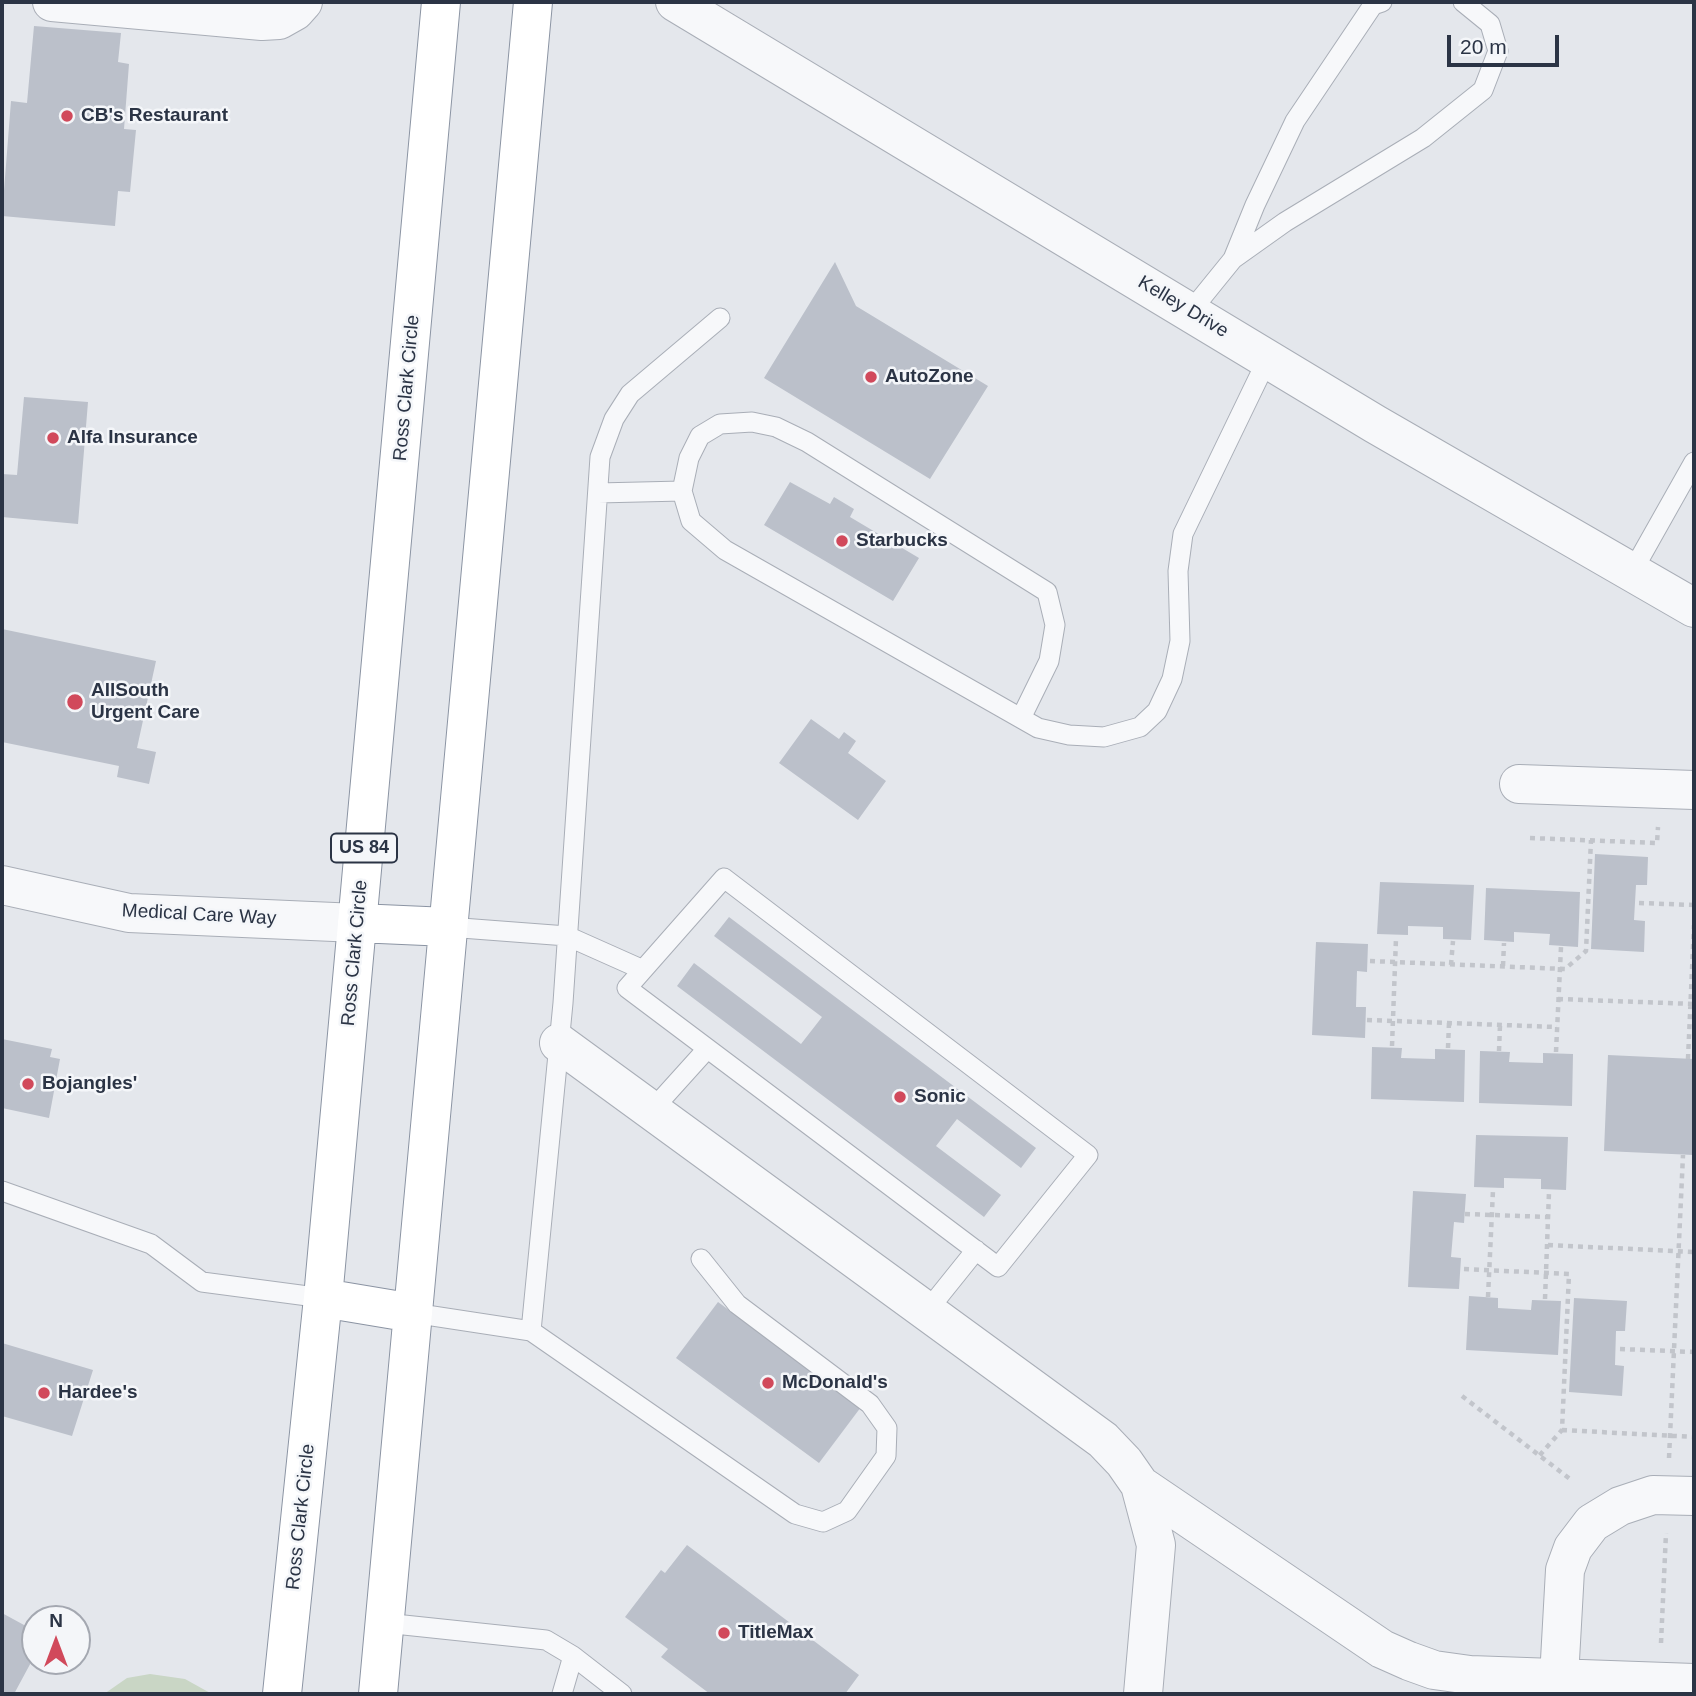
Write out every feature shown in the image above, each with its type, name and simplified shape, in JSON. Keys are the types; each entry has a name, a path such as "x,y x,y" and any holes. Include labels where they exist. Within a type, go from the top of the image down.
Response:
{"highway":[{"name":"Ross Clark Circle","path":"282,1694 323,1298 441,2"},
{"path":"378,1694 533,2"},
{"path":"357,923 448,927"},
{"path":"323,1298 413,1313"}],"street":[{"path":"52,2 262,21 279,20 296,11 303,2"},
{"name":"Kelley Drive","path":"675,2 1375,424 1694,608"},
{"path":"1519,784 1691,781"},
{"name":"Medical Care Way","path":"2,885 129,913 357,923"},
{"path":"559,1043 1103,1440 1140,1485 1382,1650 1434,1670 1469,1675 1677,1682"},
{"path":"1140,1485 1156,1545 1143,1694"},
{"path":"1559,1678 1565,1570 1573,1548 1592,1523 1620,1506 1653,1495 1681,1496"}],"lane":[{"path":"1233,259 1295,121 1373,5 1382,2"},
{"path":"1190,312 1233,259 1285,222 1423,138 1483,90 1498,51 1490,24 1463,2"},
{"path":"531,1331 559,1043 600,457 614,419 630,394 720,318"},
{"path":"1021,718 1049,661 1055,625 1047,592 807,442 776,427 752,422 720,424 700,436 689,458 682,491 691,521 725,550 1038,728 1069,735 1104,737 1140,727 1157,711 1171,679 1180,641 1178,571 1183,534 1268,358"},
{"path":"1632,572 1694,462"},
{"path":"598,493 682,491"},
{"path":"724,878 1088,1155 998,1267 626,988 641,969 724,878"},
{"path":"448,927 567,936 641,969"},
{"path":"652,1110 707,1049"},
{"path":"2,1191 151,1244 202,1282 323,1298"},
{"path":"927,1311 976,1250"},
{"path":"413,1313 531,1331 721,1460 795,1514 823,1522 847,1511 886,1456 887,1428 870,1404 737,1304 701,1259"},
{"path":"385,1623 546,1640 573,1656 622,1694"},
{"path":"562,1694 573,1656"}],"path":[{"path":"1530,838 1657,843 1658,822"},
{"path":"1370,961 1565,969 1586,951 1591,840"},
{"path":"1639,903 1694,905"},
{"path":"1688,1059 1694,925"},
{"path":"1392,1046 1396,938"},
{"path":"1451,965 1452,941"},
{"path":"1503,966 1504,943"},
{"path":"1556,1052 1560,947"},
{"path":"1558,999 1692,1004"},
{"path":"1367,1020 1557,1027"},
{"path":"1448,1048 1449,1023"},
{"path":"1499,1051 1500,1025"},
{"path":"1677,1682 1681,1496 1670,1436 1683,1155"},
{"path":"1488,1297 1493,1190"},
{"path":"1545,1299 1549,1192"},
{"path":"1465,1214 1548,1217"},
{"path":"1548,1245 1694,1252"},
{"path":"1464,1269 1569,1274 1562,1430 1539,1456"},
{"path":"1620,1349 1694,1352"},
{"path":"1462,1396 1570,1479"},
{"path":"1562,1430 1694,1437"}],"green space":[{"path":"150,1674 185,1679 212,1694 104,1694 127,1678"}],"building":[{"name":"CB's Restaurant","path":"34,26 121,33 118,62 129,64 124,129 136,130 130,192 118,191 115,226 2,216 11,101 27,103"},
{"path":"835,262 856,306 988,386 930,479 764,378"},
{"name":"Alfa Insurance","path":"24,397 88,402 78,524 2,517 2,474 17,475"},
{"name":"Starbucks","path":"790,482 830,504 834,497 854,509 850,517 919,558 893,601 764,525"},
{"name":"AllSouth Urgent Care","path":"2,629 156,661 137,748 156,752 149,784 117,777 119,766 2,742"},
{"path":"811,719 839,739 844,732 856,741 848,753 886,781 858,820 779,763"},
{"path":"1595,854 1648,857 1647,885 1636,885 1634,920 1645,921 1644,952 1591,949"},
{"path":"1380,882 1474,885 1471,940 1443,939 1443,927 1408,926 1408,935 1377,934"},
{"path":"1486,888 1580,892 1578,947 1549,945 1550,934 1514,932 1514,942 1484,940"},
{"path":"729,917 1036,1148 1021,1168 957,1119 936,1146 1001,1195 984,1217 677,986 694,963 801,1044 822,1017 714,936"},
{"path":"1316,942 1368,944 1367,972 1357,971 1356,1007 1366,1007 1365,1038 1312,1035"},
{"name":"Bojangles'","path":"2,1039 52,1049 50,1057 60,1059 49,1118 2,1108"},
{"path":"1372,1047 1402,1048 1401,1058 1435,1059 1435,1049 1465,1050 1464,1102 1371,1099"},
{"path":"1480,1051 1510,1052 1509,1062 1543,1063 1543,1053 1573,1054 1572,1106 1479,1103"},
{"path":"1608,1055 1694,1059 1694,1155 1604,1151"},
{"path":"1476,1135 1568,1137 1566,1190 1541,1189 1541,1179 1504,1178 1504,1188 1474,1187"},
{"path":"1413,1191 1466,1194 1464,1223 1454,1222 1451,1257 1461,1258 1459,1289 1408,1287"},
{"path":"1469,1296 1498,1298 1498,1308 1531,1310 1532,1300 1561,1301 1558,1355 1466,1350"},
{"path":"1574,1298 1627,1301 1625,1331 1616,1331 1615,1365 1624,1366 1622,1396 1569,1392"},
{"name":"McDonald's","path":"718,1302 861,1407 819,1463 676,1358"},
{"name":"Hardee's","path":"2,1343 93,1370 72,1436 2,1416"},
{"name":"TitleMax","path":"687,1545 859,1675 845,1694 710,1694 661,1657 668,1649 625,1617 661,1570 665,1573"},
{"path":"2,1613 21,1623 21,1675 24,1675 14,1694 2,1694"}],"place":[{"name":"CB's Restaurant","path":"67,116"},
{"name":"AutoZone","path":"871,377"},
{"name":"Alfa Insurance","path":"53,438"},
{"name":"Starbucks","path":"842,541"},
{"name":"AllSouth Urgent Care","path":"75,702"},
{"name":"Bojangles'","path":"28,1084"},
{"name":"Sonic","path":"900,1097"},
{"name":"McDonald's","path":"768,1383"},
{"name":"Hardee's","path":"44,1393"},
{"name":"TitleMax","path":"724,1633"}]}
